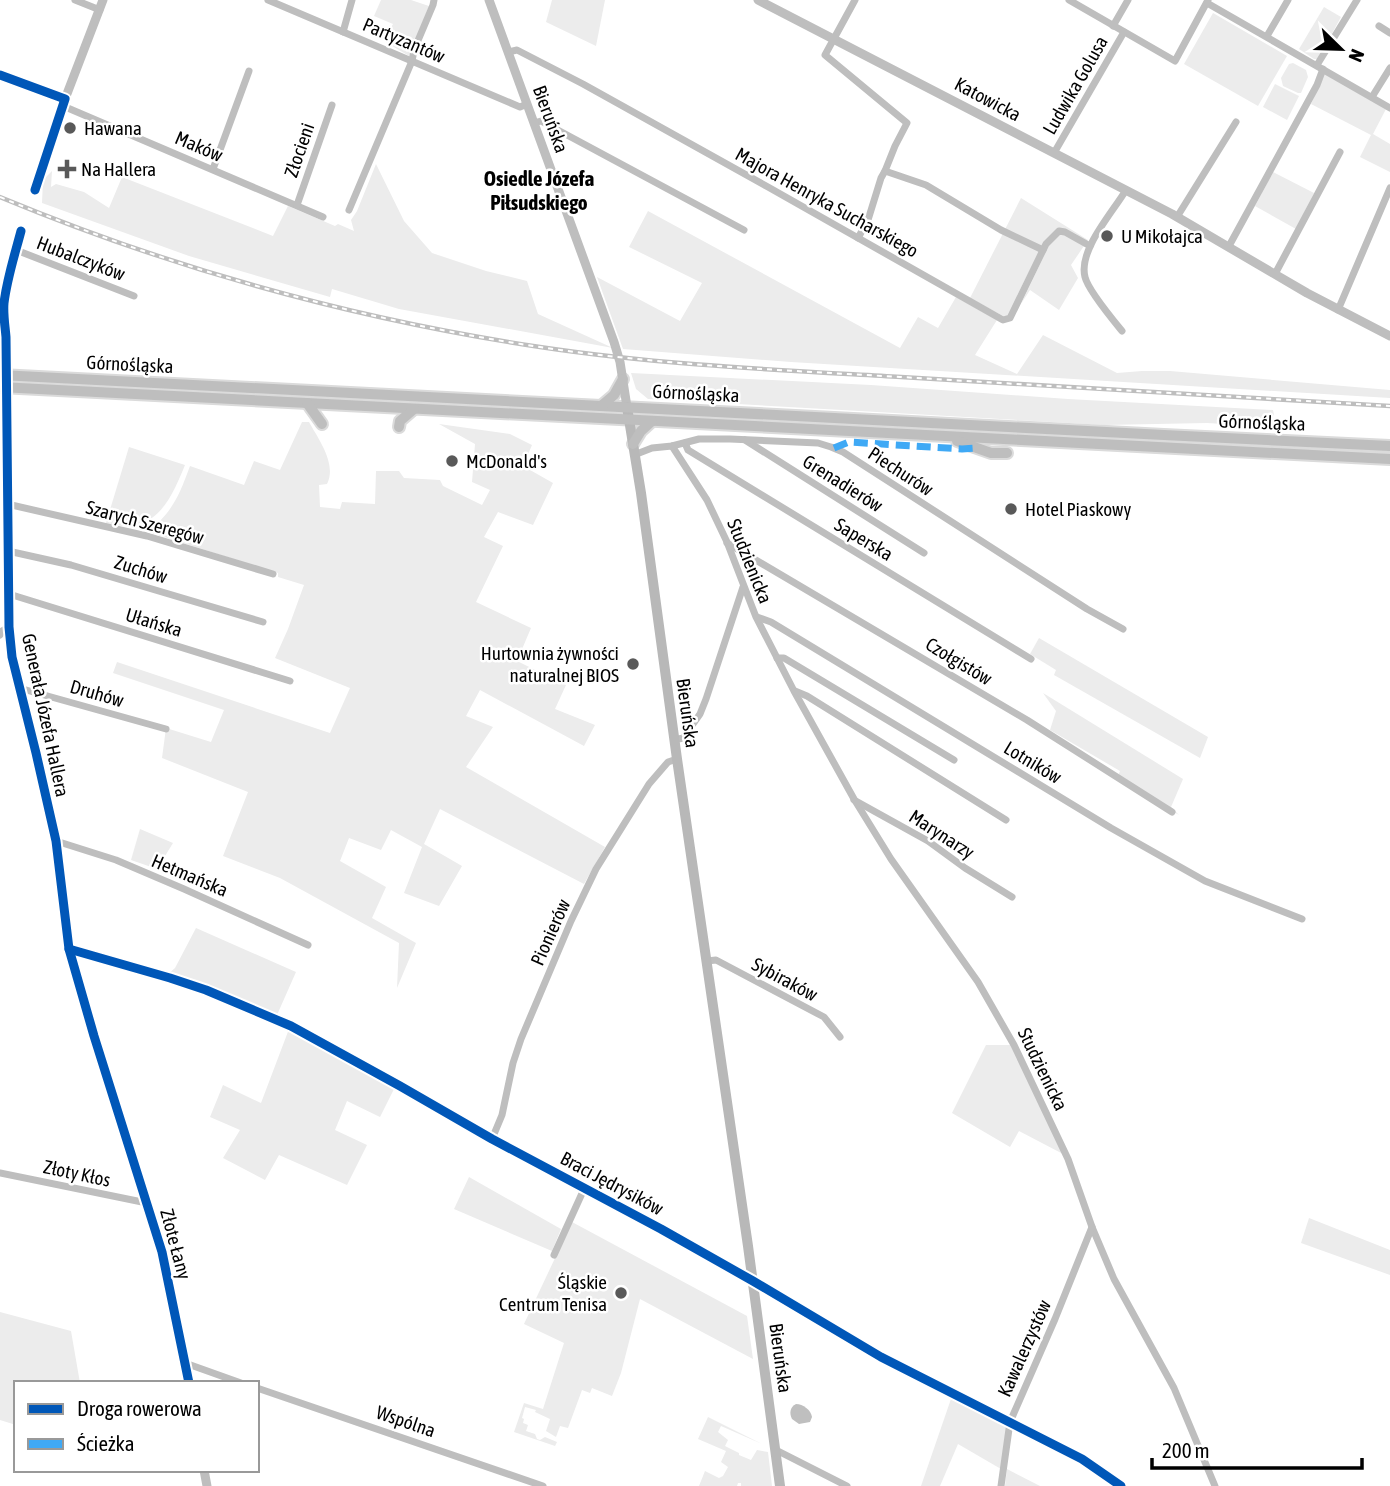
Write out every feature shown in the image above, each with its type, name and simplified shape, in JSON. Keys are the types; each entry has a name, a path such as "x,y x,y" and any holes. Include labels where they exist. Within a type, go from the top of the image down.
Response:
{"main road":[{"name":"Górnośląska","path":"2,375 1164,436 1390,444"},
{"path":"601,406 614,395 622,379"},
{"name":"Górnośląska","path":"3,387 1390,459"},
{"path":"307,403 322,424"},
{"name":"Bieruńska","path":"626,407 753,1280 780,1486"},
{"path":"398,428 400,421 414,408"},
{"path":"633,449 641,431 652,421"},
{"path":"938,435 991,453 1007,453"}],"street":[{"path":"35,190 64,103 102,5 75,0"},
{"name":"Partyzantów","path":"268,0 520,107 527,104"},
{"path":"343,32 352,0"},
{"path":"349,210 412,61 434,0"},
{"name":"Bieruńska","path":"489,0 614,342 620,362 626,407"},
{"name":"Katowicka","path":"758,0 1177,217 1390,337"},
{"path":"855,0 825,55 907,123 881,178 868,220 858,238"},
{"path":"1069,0 1175,61 1207,1 1390,108"},
{"path":"1113,26 1128,0"},
{"path":"1267,36 1288,0"},
{"path":"1229,246 1317,85 1320,67 1357,0"},
{"path":"1379,26 1390,33"},
{"name":"Ludwika Golusa","path":"1054,153 1124,32"},
{"name":"Majora Henryka Sucharskiego","path":"508,52 517,50 583,84 1003,320 1010,318 1043,250"},
{"path":"1372,97 1390,68"},
{"path":"213,169 249,71"},
{"name":"Maków","path":"0,75 323,217"},
{"name":"Złocieni","path":"297,205 332,105"},
{"path":"534,123 541,121 744,230"},
{"path":"1177,217 1236,122"},
{"path":"1275,274 1340,152"},
{"path":"885,171 926,185 1001,230 1043,250 1059,231 1090,246"},
{"path":"1338,310 1390,188"},
{"path":"1122,331 1106,312 1085,277 1085,264 1090,246 1126,190"},
{"name":"Generała Józefa Hallera","path":"21,231 5,302 2,375 8,551 5,573 9,594 12,657 56,841 69,949 120,1116"},
{"name":"Hubalczyków","path":"16,250 134,296"},
{"name":"Piechurów","path":"633,449 672,446 699,439 818,443 843,452 1123,629"},
{"name":"Grenadierów","path":"745,440 924,553"},
{"name":"Saperska","path":"685,443 688,450 1031,659"},
{"name":"Studzienicka","path":"672,446 707,500 727,542 756,617 854,799 891,859 978,982 1009,1035 1068,1159 1114,1279 1174,1388 1215,1486"},
{"name":"Szarych Szeregów","path":"7,504 147,536 273,574"},
{"name":"Czołgistów","path":"727,542 1027,720 1172,811"},
{"name":"Zuchów","path":"8,551 83,568 262,622"},
{"path":"674,740 682,738 699,714 743,586"},
{"name":"Ułańska","path":"9,594 290,681"},
{"name":"Lotników","path":"756,617 771,622 1111,828 1205,881 1302,919"},
{"path":"0,635 9,627"},
{"path":"777,658 784,657 954,760"},
{"name":"Druhów","path":"19,688 166,729"},
{"path":"794,691 807,696 1006,820"},
{"name":"Pionierów","path":"492,1139 502,1115 521,1039 590,881 649,784 668,762 677,760"},
{"name":"Marynarzy","path":"854,799 928,842 1012,897"},
{"name":"Hetmańska","path":"56,841 124,864 308,945"},
{"name":"Braci Jędrysików","path":"69,949 206,990 291,1026 492,1139 753,1280 881,1357 1082,1460 1121,1486"},
{"name":"Sybiraków","path":"707,961 716,960 824,1017 840,1037"},
{"name":"Złote Łany","path":"120,1116 162,1252 189,1381"},
{"name":"Złoty Kłos","path":"0,1173 147,1203"},
{"path":"554,1255 584,1189"},
{"name":"Kawalerzystów","path":"1001,1486 1010,1422 1092,1227"},
{"path":"185,1363 235,1381"},
{"name":"Wspólna","path":"259,1389 543,1486"},
{"path":"776,1450 847,1486"}],"shaded area":[{"path":"381,0 411,0 429,6 409,56 384,41 393,24 374,16"},
{"path":"552,0 605,0 596,46 546,22"},
{"path":"1324,7 1341,17 1318,59 1314,59 1299,49"},
{"path":"1213,13 1287,56 1258,106 1184,64"},
{"path":"1293,63 1306,70 1308,77 1301,93 1283,86 1281,78 1289,64"},
{"path":"1324,73 1386,109 1373,134 1390,144 1390,172 1360,157 1371,135 1311,104"},
{"path":"1275,84 1299,96 1287,120 1263,107"},
{"path":"376,164 404,221 432,253 527,281 538,314 613,348 399,309 332,289 330,297 189,256 42,203 43,180 52,171 51,187 56,184 84,192 109,208 122,177 273,236 288,206 354,231 351,220"},
{"path":"1273,172 1314,193 1296,229 1255,206"},
{"path":"1021,198 1088,240 1071,265 1078,278 1059,310 1030,290 1021,304 1044,256 1049,236 1005,317 970,298"},
{"path":"648,211 900,348 918,317 938,328 956,297 997,320 975,355 1017,374 1043,335 1117,373 1170,371 1390,390 1390,398 791,362 623,349 597,277 680,321 702,283 629,247"},
{"path":"631,373 1273,410 1274,415 1257,426 1207,423 1105,425 648,399 636,389"},
{"path":"302,422 309,422 322,444 330,468 327,484 319,485 320,507 340,509 342,502 375,504 376,471 399,471 404,478 440,480 443,486 482,505 490,490 472,482 475,444 439,424 510,434 532,445 523,466 553,483 533,525 498,512 484,537 503,546 476,602 531,628 517,661 566,685 555,709 595,725 584,746 480,690 466,716 493,727 466,767 605,847 584,884 440,809 424,844 462,866 439,906 404,893 422,847 391,830 381,850 349,838 340,861 386,887 372,918 416,943 397,988 399,943 280,878 223,856 248,792 162,758 166,728 211,742 224,710 113,673 117,662 330,733 350,688 275,658 304,585 278,577 278,573 148,532 164,517 174,502 190,466 244,485 254,461 280,470"},
{"path":"129,447 185,465 172,494 160,511 143,523 127,527 106,523"},
{"path":"1039,638 1208,737 1200,758 1054,675 1056,670 1030,654"},
{"path":"1043,693 1183,779 1171,807 1179,815 1117,778 1120,771 1050,730 1056,711"},
{"path":"140,829 173,843 157,869 131,860"},
{"path":"196,928 296,972 277,1015 168,974 175,968"},
{"path":"289,1029 394,1089 380,1117 347,1101 335,1130 367,1145 347,1185 279,1155 265,1180 223,1158 240,1130 210,1117 223,1085 261,1103"},
{"path":"986,1045 1012,1045 1063,1154 1019,1131 1010,1147 952,1113"},
{"path":"469,1177 561,1229 552,1251 454,1209"},
{"path":"1309,1218 1390,1250 1390,1275 1301,1243"},
{"name":"Śląskie Centrum Tenisa","path":"572,1222 747,1316 753,1359 640,1299 621,1373 612,1396 592,1388 590,1393 582,1390 568,1428 560,1426 556,1437 546,1431 550,1419 525,1407 522,1418 523,1423 528,1425 526,1431 535,1434 537,1439 545,1437 557,1442 555,1446 514,1432 524,1403 543,1409 564,1343 524,1324"},
{"path":"0,1312 71,1331 80,1381 14,1381 14,1424 0,1420"},
{"path":"952,1396 1008,1423 1001,1469 958,1444 940,1486 921,1486"},
{"path":"796,1404 804,1406 810,1412 810,1422 799,1424 792,1419 791,1410"},
{"path":"708,1417 762,1444 721,1426 718,1432 728,1440 725,1446 751,1460 757,1450 768,1452 772,1486 741,1486 741,1483 738,1483 737,1486 699,1486 705,1471 719,1478 728,1467 721,1462 726,1451 698,1439"},
{"path":"1007,1469 1040,1486 1005,1486"}],"railway":[{"path":"0,197 131,247 266,288 402,322 540,347 720,366 1390,406"}],"marked path":[{"path":"834,448 849,442 977,448"}],"cycle path":[{"path":"0,75 65,99 35,190"},
{"path":"21,231 9,275 4,307 9,627 12,657 56,841 69,949 162,1252 189,1381"},
{"path":"69,949 206,990 291,1026 492,1139 661,1229 881,1357 1082,1459 1121,1486"}],"place":[{"name":"Hawana","path":"70,128"},
{"name":"Na Hallera","path":"67,169"},
{"name":"U Mikołajca","path":"1107,236"},
{"name":"McDonald's","path":"452,461"},
{"name":"Hotel Piaskowy","path":"1011,509"},
{"name":"Hurtownia żywności naturalnej BIOS","path":"633,664"},
{"name":"Śląskie Centrum Tenisa","path":"621,1293"}],"district":[{"name":"Osiedle Józefa Piłsudskiego","path":"539,190"}]}
